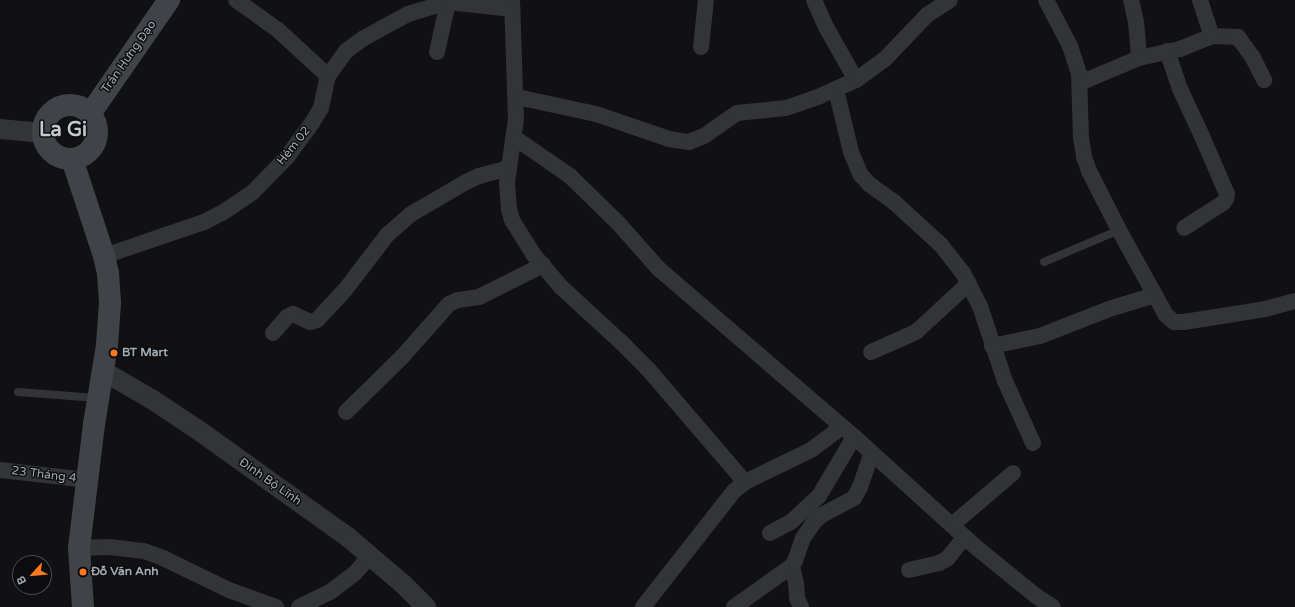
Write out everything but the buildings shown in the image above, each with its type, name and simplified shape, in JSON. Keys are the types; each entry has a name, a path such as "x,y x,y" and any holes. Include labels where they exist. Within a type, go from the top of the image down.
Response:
{"main road":[{"name":"Trần Hưng Đạo","path":"90,114 169,0"},
{"path":"72,105 80,107 90,114 96,124 95,140 86,153 72,159 64,158 50,150 46,143 44,133 46,120 56,109 72,105"},
{"path":"72,159 104,256 108,273 110,303 107,345 98,398 79,548 83,607"}],"street":[{"path":"236,0 278,30 328,76"},
{"path":"701,47 706,0"},
{"path":"814,0 826,27 856,80"},
{"path":"517,97 596,114 669,139 689,142 704,136 736,114 786,108 836,90 856,80 884,60 927,15 950,0"},
{"path":"1046,0 1070,46 1076,61 1080,83 1079,121 1084,157 1089,171 1118,230 1166,315 1174,322 1178,323 1265,309 1295,301"},
{"path":"1131,0 1136,22 1139,58"},
{"path":"1200,0 1212,36"},
{"path":"438,52 448,2 513,4 517,97 507,196 512,220 533,254 561,287 648,369 745,482"},
{"name":"Hẻm 02","path":"104,256 204,222 222,213 248,195 287,157 312,123 321,108 328,76 346,51 364,38 408,14 448,2"},
{"path":"1080,83 1139,58 1190,45 1212,36 1238,36 1252,56 1264,80"},
{"path":"1167,51 1180,89 1227,194 1223,203 1184,228"},
{"path":"836,90 850,152 861,175 869,184 894,202 942,245 954,259 969,283 980,306 992,346 1005,381 1033,443"},
{"path":"0,129 44,133"},
{"path":"514,138 580,185 660,269 854,437 1034,601 1054,607"},
{"path":"273,333 288,317 293,314 310,322 317,320 345,290 387,235 411,214 466,182 479,176 509,168"},
{"path":"346,412 404,356 449,304 458,300 479,298 543,265"},
{"path":"871,352 916,332 969,283"},
{"path":"992,346 1040,336 1112,308 1155,295"},
{"name":"Đinh Bộ Lĩnh","path":"103,371 153,400 201,432 371,555 426,607"},
{"path":"643,607 686,555 719,510 745,482 810,450 842,427"},
{"path":"770,533 791,522 819,496 854,437"},
{"path":"734,607 792,566 803,538 814,522 822,515 854,498 858,493 872,453"},
{"name":"23 Tháng 4","path":"0,470 88,480"},
{"path":"952,525 1013,473"},
{"path":"909,570 938,563 947,559 965,537"},
{"path":"79,548 110,547 144,551 163,558 229,590 276,607"},
{"path":"300,607 330,592 354,574 371,555"},
{"path":"792,566 796,583 797,598 801,607"}],"lane":[{"path":"1044,262 1118,230"},
{"path":"18,392 98,398"}],"place":[{"name":"BT Mart","path":"114,353"},
{"name":"Đỗ Văn Anh","path":"83,572"}],"district":[{"name":"La Gi","path":"63,130"}]}
